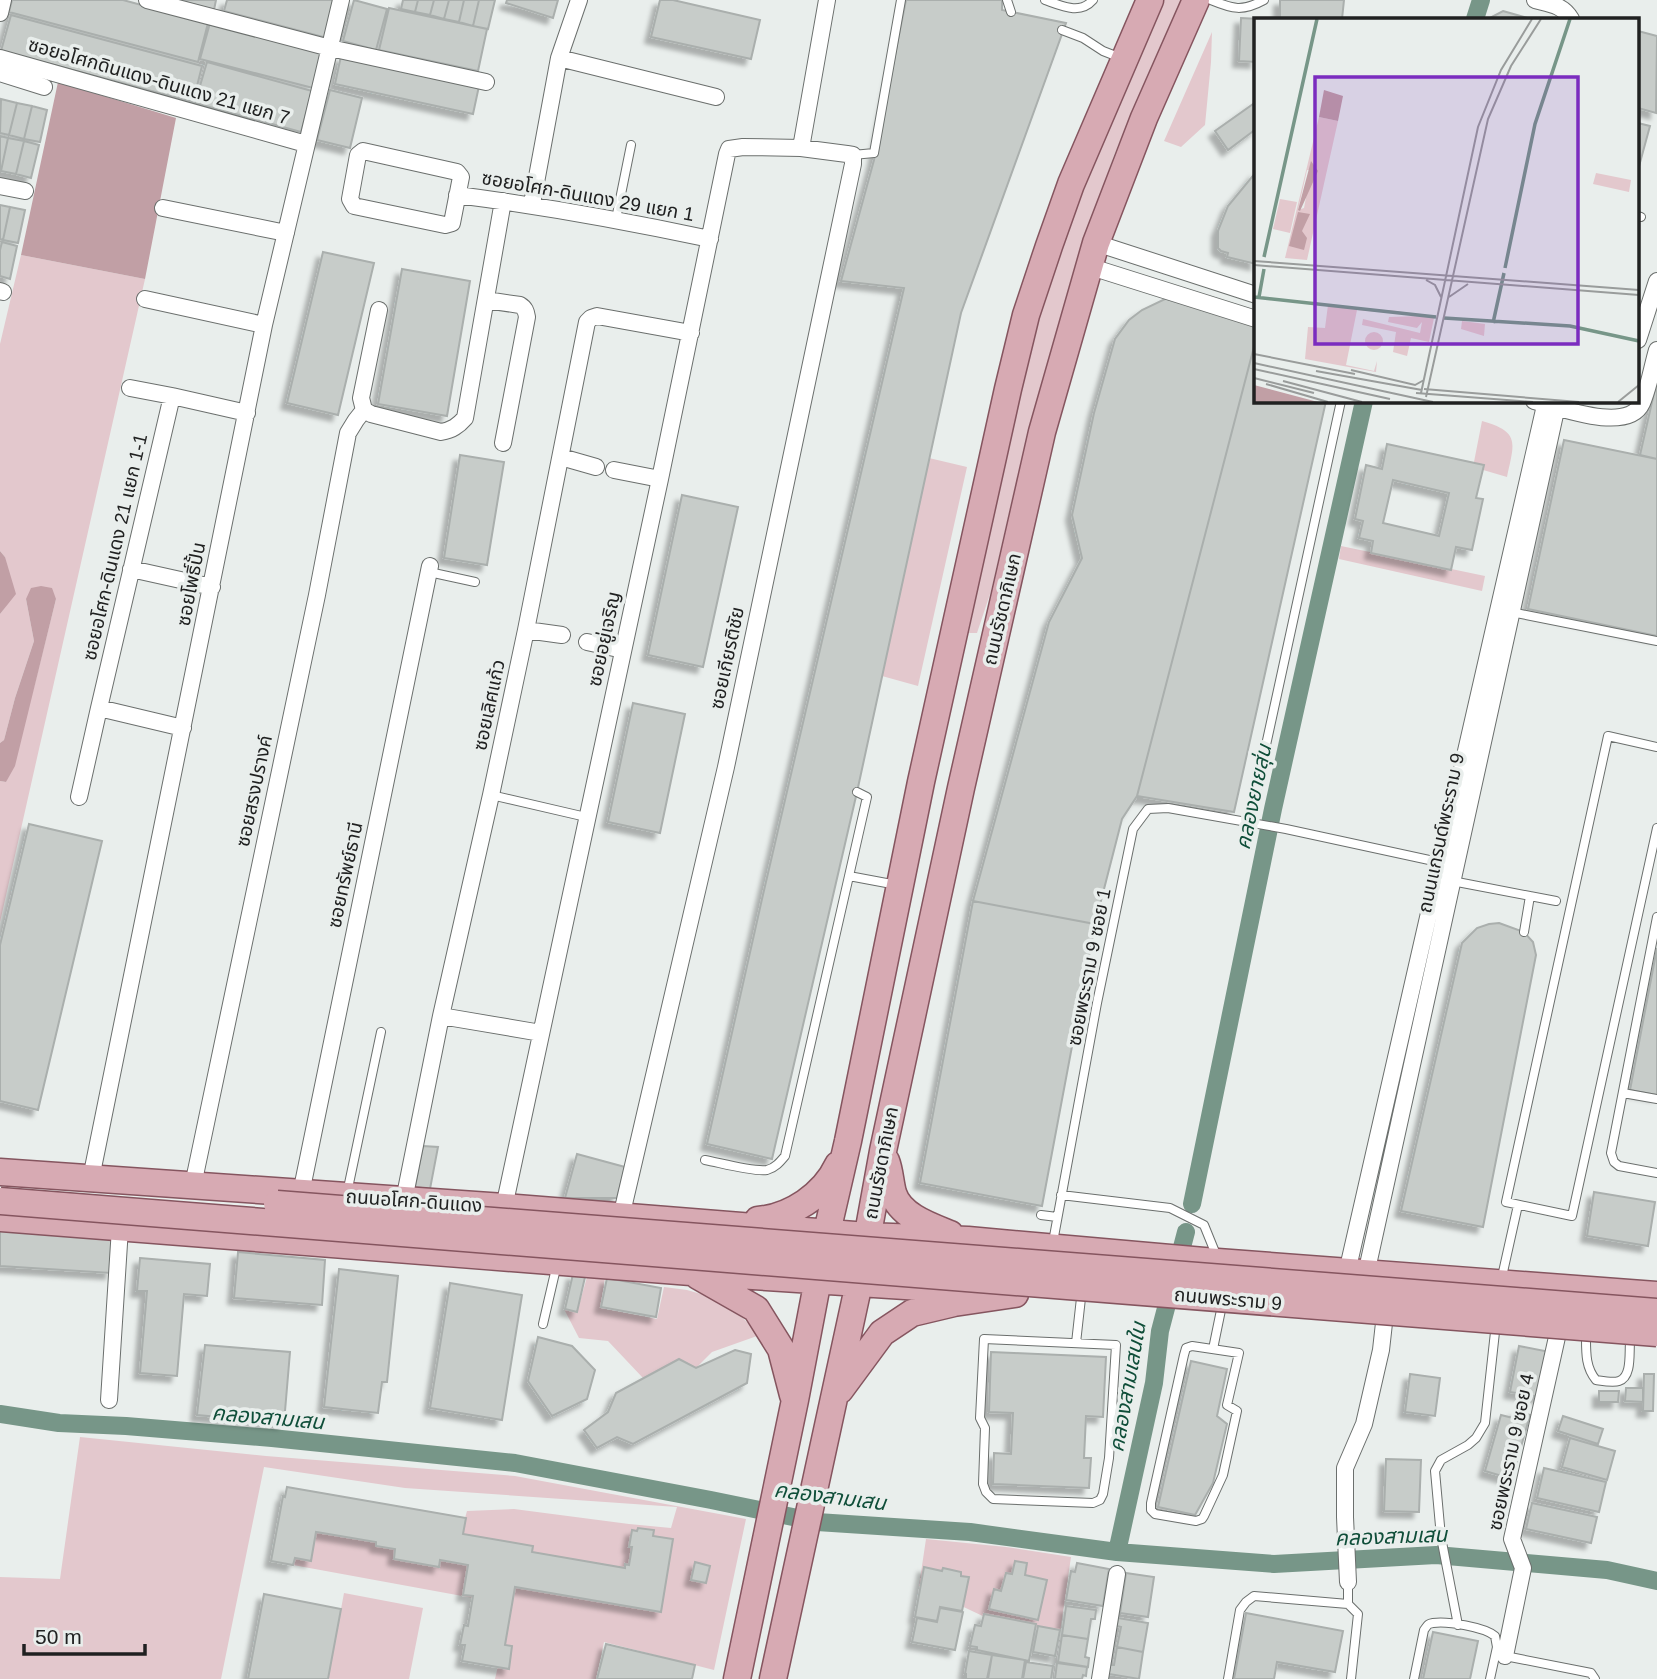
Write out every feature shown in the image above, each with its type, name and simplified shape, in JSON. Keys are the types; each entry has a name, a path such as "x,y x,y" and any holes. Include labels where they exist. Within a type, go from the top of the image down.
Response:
{"main road":[{"name":"ถนนรัชดาภิเษก","path":"827,1232 848,1141 920,782 1027,315 1071,184 1150,0"},
{"name":"ถนนรัชดาภิเษก","path":"867,1236 961,788 1042,432 1092,254 1144,118 1196,0"},
{"path":"920,782 933,793 941,795 950,796 961,788"},
{"path":"715,1224 768,1219 792,1211 822,1189 836,1169 848,1141"},
{"path":"883,1151 894,1196 907,1212 932,1227 968,1240"},
{"name":"ถนนอโศก-ดินแดง","path":"0,1172 867,1236"},
{"name":"ถนนอโศก-ดินแดง","path":"0,1184 807,1263 859,1283"},
{"path":"333,1243 342,1196"},
{"name":"ถนนอโศก-ดินแดง","path":"0,1201 807,1263"},
{"path":"440,1252 445,1204"},
{"name":"ถนนอโศก-ดินแดง","path":"0,1218 691,1272 807,1263"},
{"path":"737,1679 795,1400 807,1263 827,1232"},
{"path":"774,1679 867,1236"},
{"name":"ถนนพระราม 9","path":"867,1236 968,1240 1212,1262 1657,1295"},
{"name":"ถนนพระราม 9","path":"807,1263 1657,1312"},
{"name":"ถนนพระราม 9","path":"807,1263 1657,1333"},
{"path":"691,1272 756,1309 781,1349 795,1400"},
{"name":"ถนนพระราม 9","path":"859,1283 1080,1298 1657,1345"},
{"path":"835,1396 882,1333 912,1313 954,1303 1015,1294"}],"street":[{"path":"0,13 3,0"},
{"path":"147,0 330,48 486,82"},
{"name":"ซอยโพธิ์ปั้น","path":"91,1178 264,325 341,0"},
{"path":"532,204 559,58 579,0"},
{"path":"827,0 802,148 853,155"},
{"path":"1535,0 1559,6 1570,18"},
{"name":"ซอยอโศกดินแดง-ดินแดง 21 แยก 7","path":"0,58 306,144"},
{"path":"559,58 716,97"},
{"path":"0,73 44,86"},
{"name":"ซอยอยู่เจริญ","path":"504,1208 727,154 729,149 743,147 802,148"},
{"path":"365,151 457,172 461,177 457,195 452,223 445,225 354,206 350,199 358,155 365,151"},
{"name":"ซอยเกียรติชัย","path":"621,1217 726,767 853,155"},
{"path":"0,186 25,191"},
{"name":"ซอยอโศก-ดินแดง 29 แยก 1","path":"457,195 532,204 710,239"},
{"path":"379,310 361,398 364,410 441,432 458,426 465,418 503,201"},
{"path":"163,208 286,233"},
{"path":"1092,254 1175,268 1254,294"},
{"path":"1092,254 1167,291 1254,318"},
{"path":"1640,334 1656,284"},
{"path":"145,299 264,325"},
{"path":"486,300 520,305 527,317 503,443"},
{"name":"ซอยเลิศแก้ว","path":"404,1200 441,1016 526,630 587,322 591,317 597,316 691,333"},
{"path":"1548,403 1598,417 1614,419 1627,416 1637,411 1642,403 1657,350"},
{"path":"130,388 247,413"},
{"name":"ซอยอโศก-ดินแดง 21 แยก 1-1","path":"79,797 172,396"},
{"name":"ถนนแกรนด์พระราม 9","path":"1357,1273 1449,870 1548,403"},
{"name":"ซอยสรงปรางค์","path":"193,1185 317,595 348,433 364,410"},
{"path":"561,457 596,467"},
{"path":"614,470 660,478"},
{"path":"131,569 212,587"},
{"name":"ซอยทรัพย์ธานี","path":"301,1193 430,569"},
{"path":"526,630 562,635"},
{"path":"587,642 623,650"},
{"path":"99,708 183,728"},
{"name":"ถนนแกรนด์พระราม 9","path":"1357,1273 1449,870"},
{"path":"441,1016 541,1033"},
{"path":"109,1400 120,1228"},
{"path":"1347,1578 1345,1468 1364,1424 1381,1350 1384,1323"},
{"name":"ซอยพระราม 9 ซอย 4","path":"1505,1656 1523,1573 1512,1539 1557,1337"},
{"path":"1100,1679 1118,1574"}],"lane":[{"path":"853,155 874,153 901,0"},
{"path":"1007,0 1011,12"},
{"path":"1045,0 1078,9 1093,0"},
{"path":"1211,0 1232,8 1254,6 1264,0"},
{"path":"1062,30 1124,59"},
{"path":"615,219 631,145"},
{"path":"1167,291 1175,268"},
{"path":"1249,823 1340,402"},
{"path":"430,569 475,582"},
{"path":"1505,610 1657,641"},
{"path":"1657,747 1608,736 1506,1202 1572,1216 1657,828"},
{"path":"705,1160 769,1170 785,1157 866,797 857,792"},
{"path":"491,795 586,817"},
{"name":"ซอยพระราม 9 ซอย 1","path":"1052,1249 1097,1003 1133,829 1148,809 1168,808 1286,830 1449,870 1530,896 1556,901"},
{"path":"849,876 900,885"},
{"path":"1524,932 1530,896"},
{"path":"1657,918 1611,1153 1614,1162 1619,1166 1657,1173"},
{"path":"342,1196 381,1032"},
{"path":"1623,1093 1657,1099"},
{"path":"1061,1195 1170,1208 1204,1226 1212,1262"},
{"path":"1500,1284 1518,1205"},
{"path":"1041,1215 1057,1217"},
{"path":"543,1324 557,1261"},
{"path":"1076,1343 1080,1298"},
{"path":"1213,1349 1221,1310"},
{"path":"1458,1625 1441,1530 1435,1471 1441,1461 1476,1438 1485,1423 1495,1332"},
{"path":"984,1339 1076,1343 1116,1345 1109,1458 1100,1500 1093,1503 993,1499 983,1484 985,1428 980,1418 984,1339"},
{"path":"1586,1339 1587,1363 1596,1380 1620,1381 1625,1378 1630,1343"},
{"path":"1192,1346 1213,1349 1239,1353 1227,1405 1237,1410 1223,1475 1202,1520 1155,1514 1151,1510 1151,1503 1186,1348 1192,1346"},
{"path":"1347,1578 1348,1604"},
{"path":"1228,1679 1240,1610 1254,1597 1348,1604 1358,1614 1351,1679"},
{"path":"1414,1679 1425,1627 1433,1623 1458,1625 1489,1632 1495,1636 1497,1647 1490,1679"},
{"path":"1505,1656 1591,1673 1595,1679"}],"shaded area":[{"path":"1164,0 1181,0 1114,155 1070,283 1015,487 991,591 977,633 969,633 1018,391 1071,211 1111,113"},
{"path":"1212,32 1205,125 1181,147 1164,141"},
{"path":"58,82 176,118 145,279 21,255"},
{"path":"21,255 145,279 0,922 0,781 6,782 56,599 26,599 34,641 4,740 0,743 0,614 6,606 5,557 0,551 0,344"},
{"path":"1482,421 1503,430 1512,440 1507,477 1473,467"},
{"path":"929,458 967,467 918,686 882,676"},
{"path":"1341,546 1485,576 1482,591 1339,559"},
{"path":"0,551 5,557 16,594 0,614"},
{"path":"31,588 52,588 56,599 15,766 6,782 0,781 0,743 4,740 34,641 26,599"},
{"path":"587,1277 605,1278 600,1308 657,1319 664,1287 687,1290 725,1301 753,1328 757,1336 712,1352 696,1368 679,1359 643,1378 608,1341 579,1338 564,1309 577,1312"},
{"path":"80,1437 266,1456 515,1476 746,1519 714,1670 604,1642 596,1679 495,1679 512,1605 293,1565 301,1524 377,1533 440,1560 468,1565 515,1587 660,1612 673,1539 669,1538 638,1579 458,1543 467,1511 514,1509 671,1528 677,1507 405,1488 264,1467 221,1679 0,1679 0,1577 60,1579"},
{"path":"926,1539 1071,1557 1060,1632 987,1618 919,1586"},
{"path":"344,1593 423,1608 409,1679 328,1679"}],"building":[{"path":"12,0 123,0 208,23 198,62 9,12"},
{"path":"178,0 216,0 214,10"},
{"path":"227,0 337,0 327,38 224,11"},
{"path":"354,0 387,9 376,50 343,41"},
{"path":"403,0 418,0 415,12 401,9"},
{"path":"418,0 434,0 430,15 415,12"},
{"path":"434,0 449,0 444,19 430,15"},
{"path":"449,0 464,0 459,22 444,19"},
{"path":"464,0 479,0 473,26 459,22"},
{"path":"479,0 495,0 488,29 473,26"},
{"path":"507,0 558,0 553,18 506,3"},
{"path":"660,0 673,0 760,20 751,59 651,37"},
{"path":"906,0 1002,0 1002,10 1066,23 961,313 857,792 772,1159 707,1144 904,288 841,281 874,160"},
{"path":"1280,0 1344,0 1342,18 1280,18"},
{"path":"389,8 487,29 478,71 379,50"},
{"path":"1503,11 1528,18 1490,18"},
{"path":"11,15 202,66 193,102 1,51"},
{"path":"1241,18 1254,19 1254,62 1239,61"},
{"path":"210,23 323,52 313,88 200,59"},
{"path":"1640,32 1657,36 1656,113 1640,109"},
{"path":"341,56 479,86 473,114 335,84"},
{"path":"207,62 312,91 301,132 195,103"},
{"path":"330,90 362,98 350,148 317,140"},
{"path":"1,99 17,103 9,135 0,133"},
{"path":"17,103 32,106 24,139 9,135"},
{"path":"1254,103 1254,130 1228,150 1215,131"},
{"path":"32,106 47,110 40,142 24,139"},
{"path":"1640,124 1650,126 1640,163"},
{"path":"0,136 8,138 1,171 0,171"},
{"path":"8,138 24,141 16,174 1,171"},
{"path":"24,141 39,145 31,178 16,174"},
{"path":"1254,174 1254,264 1227,257 1228,253 1218,248 1218,231 1228,206"},
{"path":"0,205 10,207 3,240 0,239"},
{"path":"10,207 25,210 18,243 3,240"},
{"path":"2,242 17,246 10,279 0,276"},
{"path":"323,252 374,263 338,415 287,403"},
{"path":"402,269 470,281 447,416 378,404"},
{"path":"1167,298 1254,323 1254,347 1137,796 1122,819 1095,924 973,901 1049,622 1082,558 1072,515 1094,413 1115,339 1129,320 1142,310"},
{"path":"1254,347 1254,402 1326,402 1234,812 1137,796"},
{"path":"1657,380 1657,459 1640,455"},
{"path":"1564,440 1657,459 1657,636 1528,609"},
{"path":"1387,444 1484,465 1476,498 1483,499 1472,550 1456,547 1451,570 1371,553 1373,541 1359,538 1363,521 1355,519 1366,465 1382,469","holes":["1393,480 1449,493 1439,536 1383,523"]},
{"path":"460,455 504,462 487,565 444,558"},
{"path":"682,495 738,507 703,667 648,655"},
{"path":"633,703 685,714 660,833 608,822"},
{"path":"29,824 102,841 38,1110 0,1101 0,945"},
{"path":"973,901 1095,924 1042,1206 920,1183"},
{"path":"1499,923 1524,932 1533,942 1536,955 1483,1227 1401,1211 1462,943 1477,928"},
{"path":"1657,948 1657,1095 1630,1090"},
{"path":"423,1146 438,1147 430,1189 415,1187"},
{"path":"577,1154 625,1167 617,1198 565,1198"},
{"path":"1594,1192 1655,1202 1648,1246 1587,1236"},
{"path":"0,1227 114,1235 111,1273 0,1266"},
{"path":"238,1252 325,1260 322,1305 234,1298"},
{"path":"140,1258 210,1264 207,1296 184,1294 177,1376 140,1373 147,1291 137,1291"},
{"path":"339,1269 398,1276 387,1382 382,1382 378,1413 324,1407"},
{"path":"573,1274 585,1277 577,1312 565,1309"},
{"path":"607,1278 661,1288 656,1317 601,1307"},
{"path":"450,1283 522,1295 502,1420 430,1408"},
{"path":"538,1337 572,1346 595,1370 587,1399 552,1416 528,1381"},
{"path":"205,1345 290,1352 284,1423 197,1415"},
{"path":"1519,1346 1550,1352 1541,1397 1510,1392"},
{"path":"735,1350 751,1354 747,1383 633,1444 617,1437 597,1448 584,1430 608,1412 616,1393 679,1359 696,1368"},
{"path":"991,1352 1106,1357 1103,1417 1086,1416 1084,1458 1091,1458 1089,1488 993,1484 994,1453 1011,1454 1013,1413 989,1412"},
{"path":"1191,1361 1227,1369 1217,1416 1227,1424 1213,1483 1195,1515 1158,1507"},
{"path":"1410,1374 1440,1378 1435,1416 1405,1412"},
{"path":"1644,1374 1654,1374 1653,1411 1643,1411"},
{"path":"1626,1388 1643,1388 1643,1402 1625,1401"},
{"path":"1599,1391 1619,1391 1618,1402 1599,1402"},
{"path":"1515,1411 1530,1415 1512,1479 1485,1471 1501,1415 1513,1418"},
{"path":"1563,1416 1603,1429 1598,1444 1558,1431"},
{"path":"1570,1438 1615,1451 1607,1480 1562,1467"},
{"path":"1386,1459 1421,1460 1419,1512 1384,1511"},
{"path":"1544,1468 1606,1482 1599,1512 1537,1498"},
{"path":"287,1487 466,1518 463,1534 533,1546 532,1552 625,1568 625,1564 629,1565 632,1530 654,1530 653,1536 673,1539 661,1612 515,1587 505,1645 512,1646 509,1669 462,1661 465,1645 460,1645 464,1625 468,1626 473,1596 463,1595 468,1565 440,1560 439,1567 394,1559 395,1549 376,1546 376,1542 316,1532 311,1561 295,1558 293,1565 271,1561"},
{"path":"1532,1503 1597,1517 1591,1543 1526,1529"},
{"path":"1015,1561 1027,1563 1025,1575 1047,1580 1038,1620 989,1609 994,1589 1001,1591 1006,1573 1012,1574"},
{"path":"695,1562 710,1566 706,1583 691,1580"},
{"path":"1077,1563 1109,1569 1103,1606 1066,1600 1071,1571 1075,1572"},
{"path":"924,1567 961,1572 961,1576 969,1577 962,1611 940,1607 937,1621 915,1617"},
{"path":"1126,1573 1154,1577 1148,1617 1120,1613"},
{"path":"264,1594 341,1609 328,1679 248,1679"},
{"path":"1066,1606 1096,1610 1095,1619 1091,1619 1088,1639 1062,1635"},
{"path":"940,1608 963,1612 955,1650 912,1642 917,1618 937,1622"},
{"path":"1246,1613 1343,1631 1335,1672 1277,1662 1274,1679 1234,1679"},
{"path":"984,1614 1036,1624 1029,1661 977,1650 977,1647 970,1646 975,1625 981,1626"},
{"path":"1118,1618 1148,1623 1143,1652 1117,1647 1121,1627 1117,1626"},
{"path":"1038,1626 1060,1630 1055,1656 1033,1652"},
{"path":"1433,1632 1478,1641 1470,1679 1423,1679"},
{"path":"1062,1635 1088,1639 1085,1657 1089,1658 1088,1667 1058,1662"},
{"path":"606,1644 695,1665 692,1679 597,1679"},
{"path":"1117,1647 1143,1652 1139,1679 1109,1674 1110,1665 1114,1665"},
{"path":"969,1651 992,1655 987,1679 966,1679"},
{"path":"992,1655 1025,1660 1022,1679 988,1679"},
{"path":"1026,1662 1053,1666 1051,1679 1023,1679"},
{"path":"1057,1663 1087,1667 1086,1676 1083,1675 1082,1679 1055,1679"}],"waterway":[{"name":"คลองยายสุ่น","path":"1475,18 1481,0"},
{"name":"คลองยายสุ่น","path":"1192,1204 1273,809 1364,402"},
{"name":"คลองสามเสนใน","path":"1117,1552 1154,1383 1160,1331 1186,1232"},
{"name":"คลองสามเสน","path":"0,1414 59,1423 272,1438 515,1463 817,1522 970,1532 1117,1552 1274,1564 1436,1555 1607,1570 1657,1581"}]}
